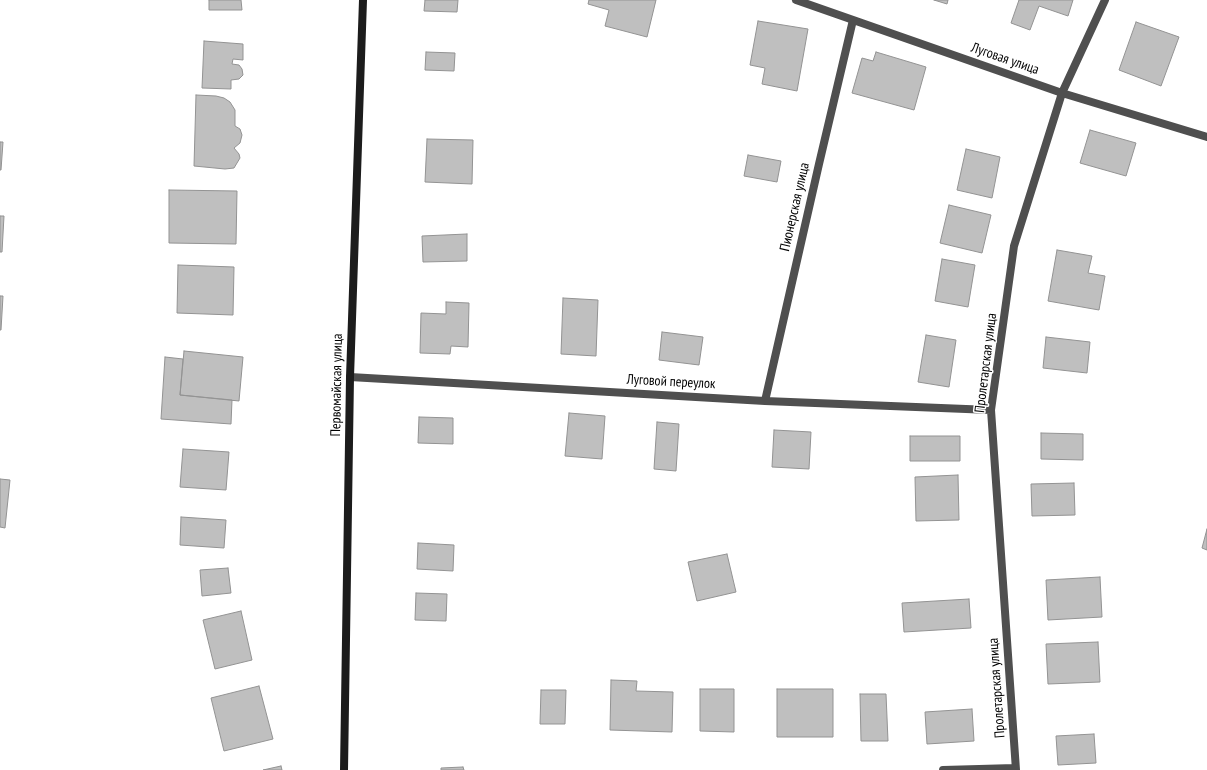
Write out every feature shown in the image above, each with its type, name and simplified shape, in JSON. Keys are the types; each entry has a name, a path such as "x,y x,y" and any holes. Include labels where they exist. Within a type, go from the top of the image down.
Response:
{"main road":[{"name":"Первомайская улица","path":"344,770 350,377 363,0"}],"street":[{"name":"Луговая улица","path":"796,0 1062,93 1207,137"},
{"name":"Пролетарская улица","path":"1016,769 991,410 1014,246 1062,93 1105,0"},
{"name":"Пионерская улица","path":"765,400 818,164 853,20"},
{"name":"Луговой переулок","path":"350,377 765,400 991,410"},
{"path":"943,770 1016,769"}],"building":[{"path":"209,0 241,0 242,10 209,10"},
{"path":"425,0 458,0 457,12 424,11"},
{"path":"589,0 656,0 647,37 605,26 609,10 588,4"},
{"path":"934,0 948,0 947,4"},
{"path":"1019,0 1073,0 1068,16 1039,6 1030,30 1011,23"},
{"path":"758,21 808,29 797,91 762,84 765,68 750,65"},
{"path":"1136,22 1179,37 1161,86 1119,70"},
{"path":"204,41 243,44 243,60 233,59 232,64 239,65 242,69 243,75 239,79 231,80 231,89 202,88"},
{"path":"426,52 455,53 454,71 425,70"},
{"path":"876,52 926,67 914,110 852,93 862,58 873,61"},
{"path":"196,95 224,98 230,102 235,110 235,126 240,129 242,135 240,143 234,148 239,154 240,158 234,168 225,169 194,166"},
{"path":"1090,130 1136,143 1126,176 1080,163"},
{"path":"427,139 473,140 472,184 425,182"},
{"path":"0,142 3,142 1,170 0,170"},
{"path":"966,149 1000,157 992,198 957,190"},
{"path":"748,155 781,161 777,182 744,176"},
{"path":"169,190 237,191 236,244 169,243"},
{"path":"949,205 991,215 982,253 940,243"},
{"path":"0,216 4,216 2,252 0,252"},
{"path":"467,234 467,261 423,262 422,236"},
{"path":"1057,250 1092,256 1088,273 1105,276 1099,310 1048,301"},
{"path":"942,259 975,265 968,307 935,301"},
{"path":"178,265 234,267 233,315 177,313"},
{"path":"0,296 3,296 1,330 0,330"},
{"path":"563,298 598,300 596,356 561,354"},
{"path":"446,302 469,303 468,347 451,346 450,354 420,353 421,313 446,314"},
{"path":"662,332 703,337 699,365 659,360"},
{"path":"926,335 956,340 949,387 918,382"},
{"path":"1046,337 1090,342 1087,373 1043,368"},
{"path":"184,351 243,357 239,401 180,395"},
{"path":"165,357 183,359 180,395 232,400 231,424 161,419"},
{"path":"569,413 605,416 602,459 565,456"},
{"path":"419,417 453,418 453,444 418,443"},
{"path":"657,422 679,424 676,471 654,469"},
{"path":"774,430 811,432 809,469 772,467"},
{"path":"1041,433 1083,434 1083,460 1041,459"},
{"path":"910,436 960,436 960,461 910,461"},
{"path":"183,449 229,452 226,490 180,487"},
{"path":"958,475 959,520 916,521 915,477"},
{"path":"0,479 10,480 5,528 0,527"},
{"path":"1074,483 1075,515 1032,516 1031,484"},
{"path":"181,517 226,520 224,548 180,545"},
{"path":"1207,529 1207,550 1202,548"},
{"path":"418,543 454,545 453,571 417,569"},
{"path":"727,554 736,592 697,601 688,562"},
{"path":"228,568 231,593 202,596 200,570"},
{"path":"1100,577 1102,617 1048,620 1046,580"},
{"path":"416,593 447,594 446,621 415,620"},
{"path":"969,599 971,628 904,632 902,603"},
{"path":"241,611 252,660 215,669 203,620"},
{"path":"1098,642 1100,682 1048,684 1046,644"},
{"path":"611,680 637,681 636,691 673,692 672,732 610,730"},
{"path":"259,686 273,739 224,751 211,698"},
{"path":"700,689 734,689 734,732 700,731"},
{"path":"777,689 833,689 833,737 777,737"},
{"path":"541,690 566,690 565,724 540,724"},
{"path":"860,694 886,694 888,741 861,741"},
{"path":"972,709 974,741 927,744 925,712"},
{"path":"1094,734 1096,763 1058,765 1056,736"},
{"path":"281,766 282,770 263,770"},
{"path":"463,767 464,770 441,770 441,768"}]}
